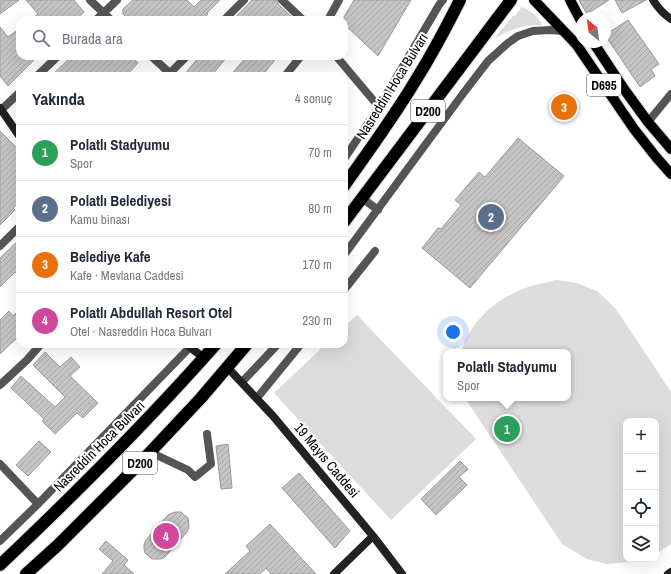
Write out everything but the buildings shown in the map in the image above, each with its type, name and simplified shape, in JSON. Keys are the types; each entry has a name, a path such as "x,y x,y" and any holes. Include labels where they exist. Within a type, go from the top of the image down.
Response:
{"highway":[{"name":"Nasreddin Hoca Bulvarı","path":"348,180 392,117 414,82 460,0"},
{"name":"D200","path":"348,217 510,0"},
{"name":"Nasreddin Hoca Bulvarı","path":"0,565 124,444 183,382 213,348"},
{"name":"D200","path":"26,574 64,540 150,452 201,398 244,348"}],"main road":[{"name":"D695","path":"534,0 576,44 617,105 656,157 671,174"},
{"path":"570,0 576,12"},
{"name":"D695","path":"597,48 648,122 671,149"}],"street":[{"path":"90,0 107,16"},
{"path":"101,16 117,0"},
{"path":"228,16 244,0"},
{"path":"282,0 299,16"},
{"path":"287,0 293,10"},
{"path":"330,16 339,0"},
{"path":"348,153 379,106 438,5 443,0"},
{"path":"653,0 659,9 671,19"},
{"path":"348,250 488,61 518,36 533,31 563,31"},
{"path":"41,72 54,60"},
{"path":"155,60 167,72"},
{"path":"173,72 183,60"},
{"path":"288,72 298,60"},
{"path":"339,60 379,106"},
{"path":"648,122 671,94"},
{"path":"16,96 0,110 16,132"},
{"path":"362,198 378,210"},
{"path":"0,246 16,230"},
{"path":"348,285 375,251"},
{"path":"0,385 38,348"},
{"path":"0,541 38,504 186,348"},
{"path":"192,348 204,358"},
{"path":"242,382 274,348"},
{"path":"257,398 297,348"},
{"name":"19 Mayıs Caddesi","path":"227,367 273,416 373,536 402,574"},
{"path":"150,452 188,470 195,477 211,464 207,434"},
{"path":"0,464 38,504"},
{"path":"334,574 373,536"}],"shaded area":[{"path":"522,7 537,17 542,25 517,28 494,39 513,16 515,16"},
{"path":"556,280 577,283 597,291 616,309 671,392 671,544 659,552 659,418 623,418 623,562 630,562 606,564 587,559 562,544 467,401 571,401 571,349 462,349 472,329 479,319 497,303 531,286"},
{"path":"357,315 476,439 391,520 274,393 322,348 348,348 348,323"}],"place":[{"name":"Belediye Kafe","path":"564,107"},
{"name":"Polatlı Belediyesi","path":"491,217"},
{"name":"Polatlı Stadyumu","path":"507,429"},
{"name":"Polatlı Abdullah Resort Otel","path":"166,536"}]}
